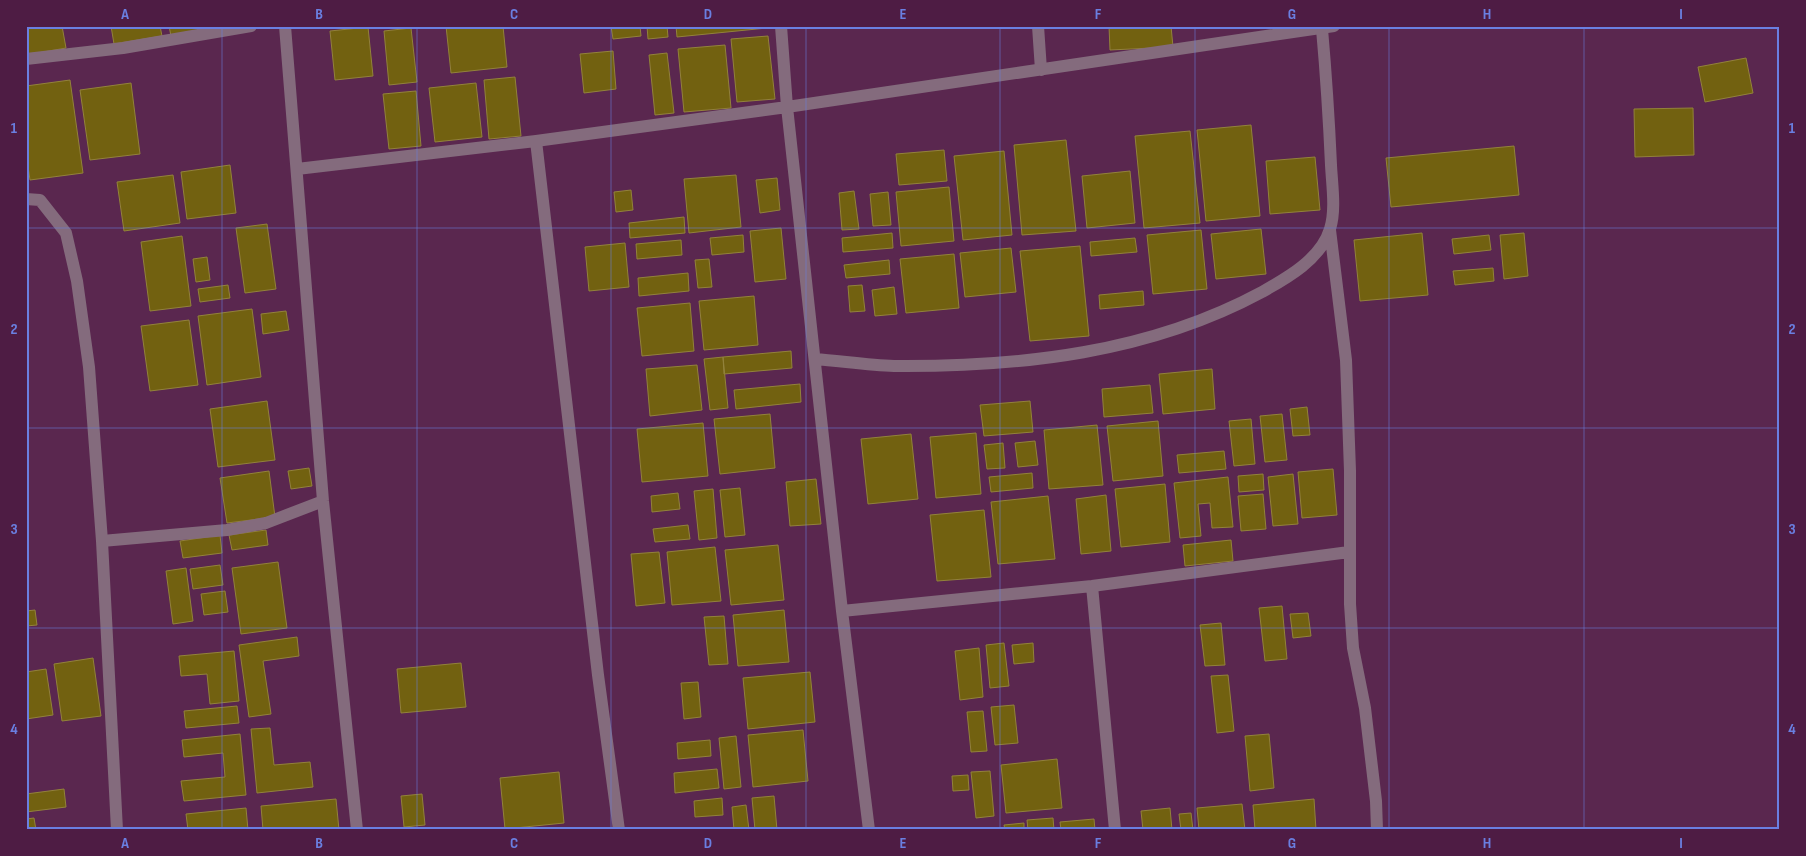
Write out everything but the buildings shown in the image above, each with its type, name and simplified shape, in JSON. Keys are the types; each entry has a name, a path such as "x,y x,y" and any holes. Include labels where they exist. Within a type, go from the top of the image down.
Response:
{"street":[{"path":"26,59 123,48 250,26"},
{"path":"286,26 323,501 358,830"},
{"path":"781,26 786,107 842,611 869,830"},
{"path":"1038,26 1041,70"},
{"path":"297,168 536,141 786,107 1328,28 1332,179 1330,230 1346,360 1350,463 1349,552 1352,648 1365,708 1376,801 1377,830"},
{"path":"536,141 597,666 619,830"},
{"path":"26,199 40,200 66,233 77,281 89,367 102,541 117,830"},
{"path":"815,359 893,366 969,364 1034,359 1111,348 1171,333 1233,308 1281,282 1322,247 1330,230"},
{"path":"102,541 251,525 296,513 323,501"},
{"path":"842,611 1092,586 1349,552"},
{"path":"1092,586 1115,830"}]}
